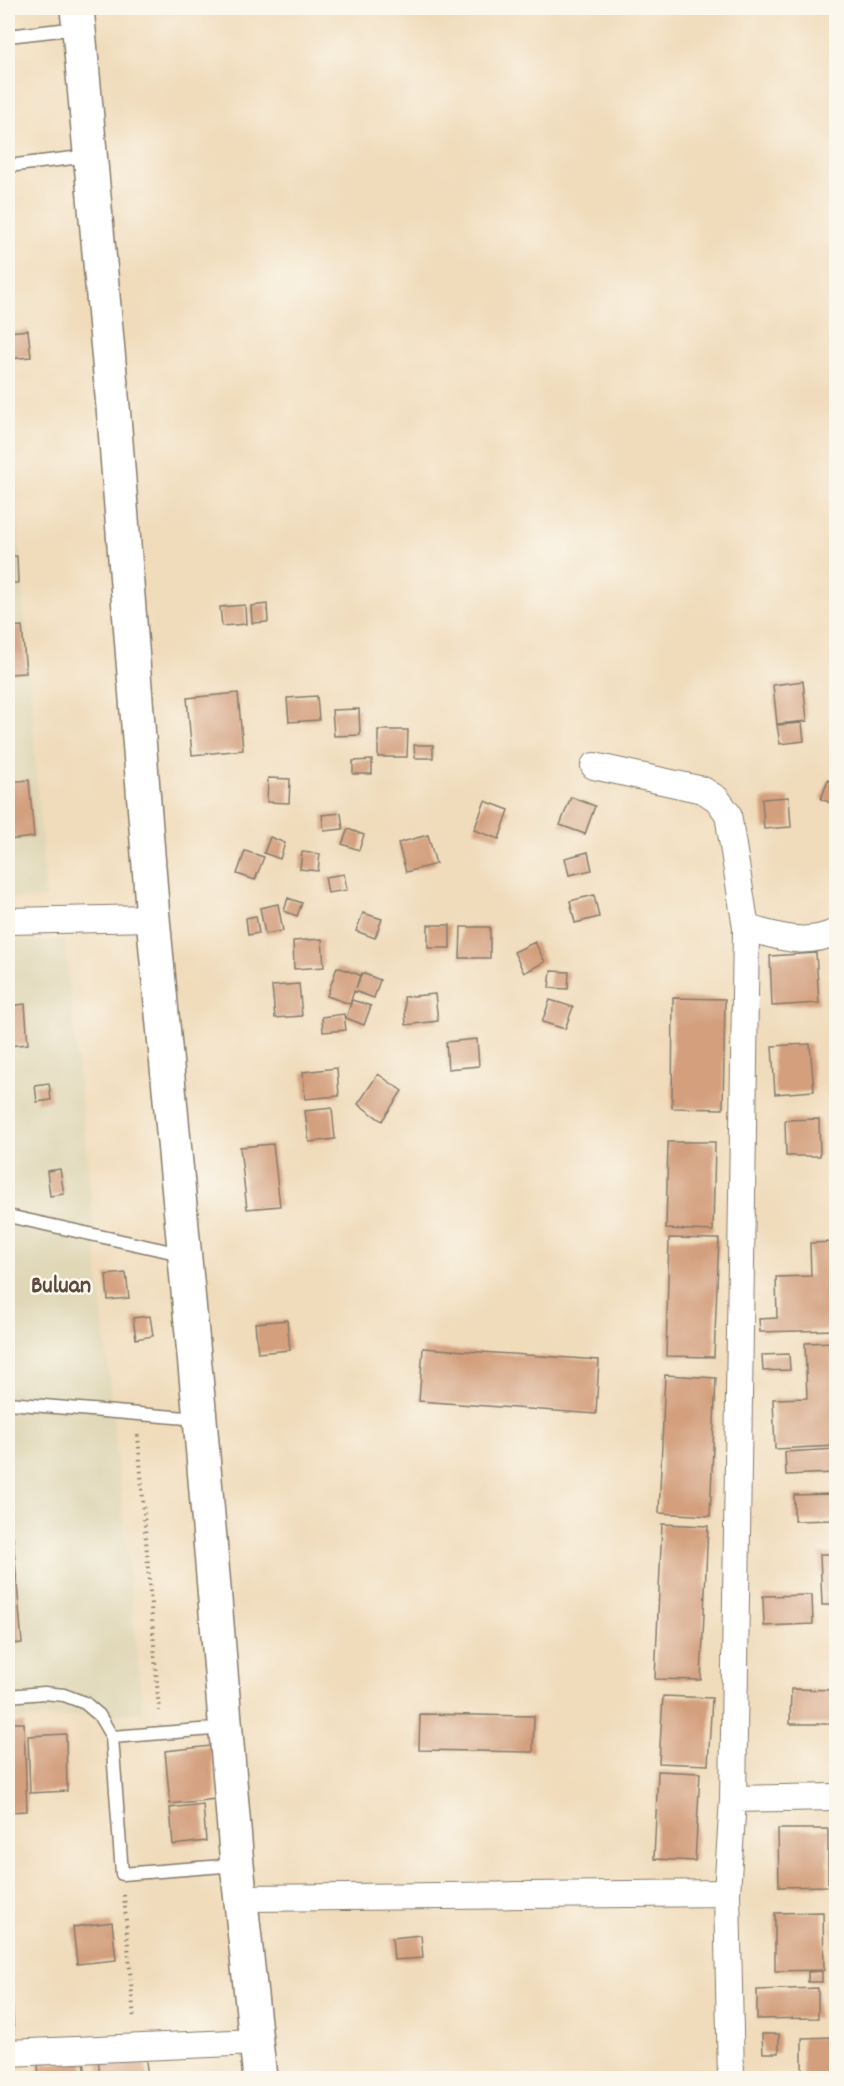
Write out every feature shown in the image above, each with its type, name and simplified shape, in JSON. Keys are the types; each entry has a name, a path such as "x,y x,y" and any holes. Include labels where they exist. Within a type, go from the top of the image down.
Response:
{"highway":[{"path":"78,18 115,429 153,918 200,1419 240,1898 260,2079"}],"street":[{"path":"594,766 703,790 717,799 728,814 746,928 733,1799 727,1893 731,2079"},
{"path":"8,921 153,918"},
{"path":"746,928 791,939 809,940 837,932"},
{"path":"733,1799 837,1797"},
{"path":"240,1898 727,1893"},
{"path":"8,2053 255,2042"}],"lane":[{"path":"8,36 78,18"},
{"path":"8,166 90,156"},
{"path":"8,1216 185,1255"},
{"path":"8,1403 200,1419"},
{"path":"8,1696 44,1693 64,1695 84,1703 99,1715 112,1737 123,1874 237,1865"},
{"path":"112,1737 226,1728"}],"path":[{"path":"136,1414 161,1733"},
{"path":"123,1874 136,2047"}],"shaded area":[{"path":"8,392 46,898 8,899"},
{"path":"65,940 143,1713 8,1720 8,941"}],"building":[{"path":"28,330 31,357 8,359 8,332"},
{"path":"17,556 18,583 8,583 8,557"},
{"path":"267,604 268,622 252,623 251,606"},
{"path":"245,605 246,624 222,626 220,607"},
{"path":"22,626 26,673 8,674 8,627"},
{"path":"803,681 807,721 777,724 773,685"},
{"path":"238,693 243,750 192,755 187,698"},
{"path":"317,696 319,720 289,722 287,698"},
{"path":"359,709 360,735 334,736 332,710"},
{"path":"802,723 804,741 780,744 777,725"},
{"path":"378,730 408,730 407,757 378,757"},
{"path":"414,745 433,745 433,758 415,758"},
{"path":"372,760 372,774 353,774 353,761"},
{"path":"268,778 290,779 289,803 267,802"},
{"path":"29,780 34,837 8,840 8,782"},
{"path":"828,780 836,783 836,805 821,799"},
{"path":"571,797 595,806 585,834 560,825"},
{"path":"789,797 791,827 764,829 762,799"},
{"path":"485,801 509,810 499,839 474,830"},
{"path":"341,813 343,829 324,831 322,815"},
{"path":"348,829 364,835 359,850 342,844"},
{"path":"428,835 436,864 406,872 398,843"},
{"path":"270,837 285,843 280,859 264,853"},
{"path":"245,851 264,857 255,880 237,874"},
{"path":"302,852 320,854 318,871 300,869"},
{"path":"588,852 592,870 569,875 565,858"},
{"path":"344,874 347,890 328,893 325,877"},
{"path":"594,895 599,917 575,923 570,901"},
{"path":"288,898 302,903 297,916 284,911"},
{"path":"278,904 283,931 265,934 260,908"},
{"path":"363,913 382,919 375,938 356,931"},
{"path":"256,916 259,933 248,935 246,918"},
{"path":"428,925 450,925 450,948 428,948"},
{"path":"461,927 490,927 490,958 460,958"},
{"path":"322,939 324,967 294,969 293,941"},
{"path":"535,942 545,962 524,973 514,952"},
{"path":"816,953 819,1003 772,1006 770,956"},
{"path":"337,967 360,975 356,988 362,973 380,980 374,998 354,991 350,1004 327,996"},
{"path":"551,971 569,972 568,989 549,988"},
{"path":"299,984 302,1016 275,1018 272,986"},
{"path":"435,994 438,1021 406,1025 404,997"},
{"path":"673,998 725,999 723,1109 672,1108"},
{"path":"352,1000 371,1006 364,1025 346,1018"},
{"path":"550,1000 573,1007 565,1029 542,1022"},
{"path":"25,1004 28,1044 8,1046 8,1006"},
{"path":"344,1014 346,1030 323,1032 322,1017"},
{"path":"477,1039 479,1066 448,1069 446,1042"},
{"path":"810,1044 814,1091 775,1094 772,1046"},
{"path":"337,1068 339,1096 305,1099 303,1072"},
{"path":"378,1074 402,1091 382,1121 358,1104"},
{"path":"49,1083 51,1100 37,1102 35,1085"},
{"path":"332,1108 335,1139 309,1142 305,1111"},
{"path":"819,1119 820,1156 786,1156 785,1120"},
{"path":"668,1142 715,1142 713,1231 666,1229"},
{"path":"273,1144 280,1206 247,1209 240,1147"},
{"path":"60,1169 64,1194 50,1196 47,1171"},
{"path":"669,1238 719,1239 714,1357 666,1356"},
{"path":"836,1242 836,1330 760,1332 759,1319 777,1318 776,1277 811,1276 810,1243"},
{"path":"126,1273 129,1298 108,1300 106,1275"},
{"path":"150,1316 153,1336 136,1339 133,1318"},
{"path":"287,1320 290,1350 258,1353 255,1323"},
{"path":"836,1342 836,1446 775,1449 773,1399 807,1398 805,1343"},
{"path":"423,1348 599,1360 596,1414 419,1401"},
{"path":"789,1354 790,1370 763,1371 762,1355"},
{"path":"665,1375 716,1378 710,1516 659,1513"},
{"path":"836,1449 836,1473 786,1475 785,1452"},
{"path":"835,1494 835,1520 794,1521 794,1495"},
{"path":"662,1524 708,1526 701,1680 655,1679"},
{"path":"13,1537 22,1643 8,1644 8,1538"},
{"path":"820,1554 836,1554 836,1605 822,1605"},
{"path":"812,1595 813,1624 764,1626 763,1596"},
{"path":"791,1689 836,1690 836,1724 790,1724"},
{"path":"663,1696 712,1698 708,1765 659,1763"},
{"path":"420,1714 534,1716 533,1752 419,1750"},
{"path":"8,1723 24,1723 27,1811 8,1812"},
{"path":"66,1734 67,1791 30,1793 28,1736"},
{"path":"211,1746 216,1799 170,1804 165,1751"},
{"path":"658,1771 700,1773 695,1861 654,1859"},
{"path":"203,1804 206,1841 173,1845 170,1808"},
{"path":"778,1829 828,1829 828,1886 779,1887"},
{"path":"823,1912 824,1970 775,1971 775,1913"},
{"path":"833,1919 836,1919 836,1961 834,1961"},
{"path":"112,1922 116,1960 77,1964 73,1927"},
{"path":"421,1935 423,1958 394,1960 392,1938"},
{"path":"822,1971 822,1982 808,1982 808,1972"},
{"path":"818,1988 818,2018 757,2019 757,1990"},
{"path":"12,1996 14,2040 8,2040 8,1997"},
{"path":"762,2034 779,2034 779,2053 763,2053"},
{"path":"836,2037 836,2078 802,2078 802,2038"},
{"path":"145,2053 148,2078 100,2078 98,2057"},
{"path":"84,2060 86,2078 39,2078 38,2065"}],"district":[{"name":"Buluan","path":"61,1287"}]}
